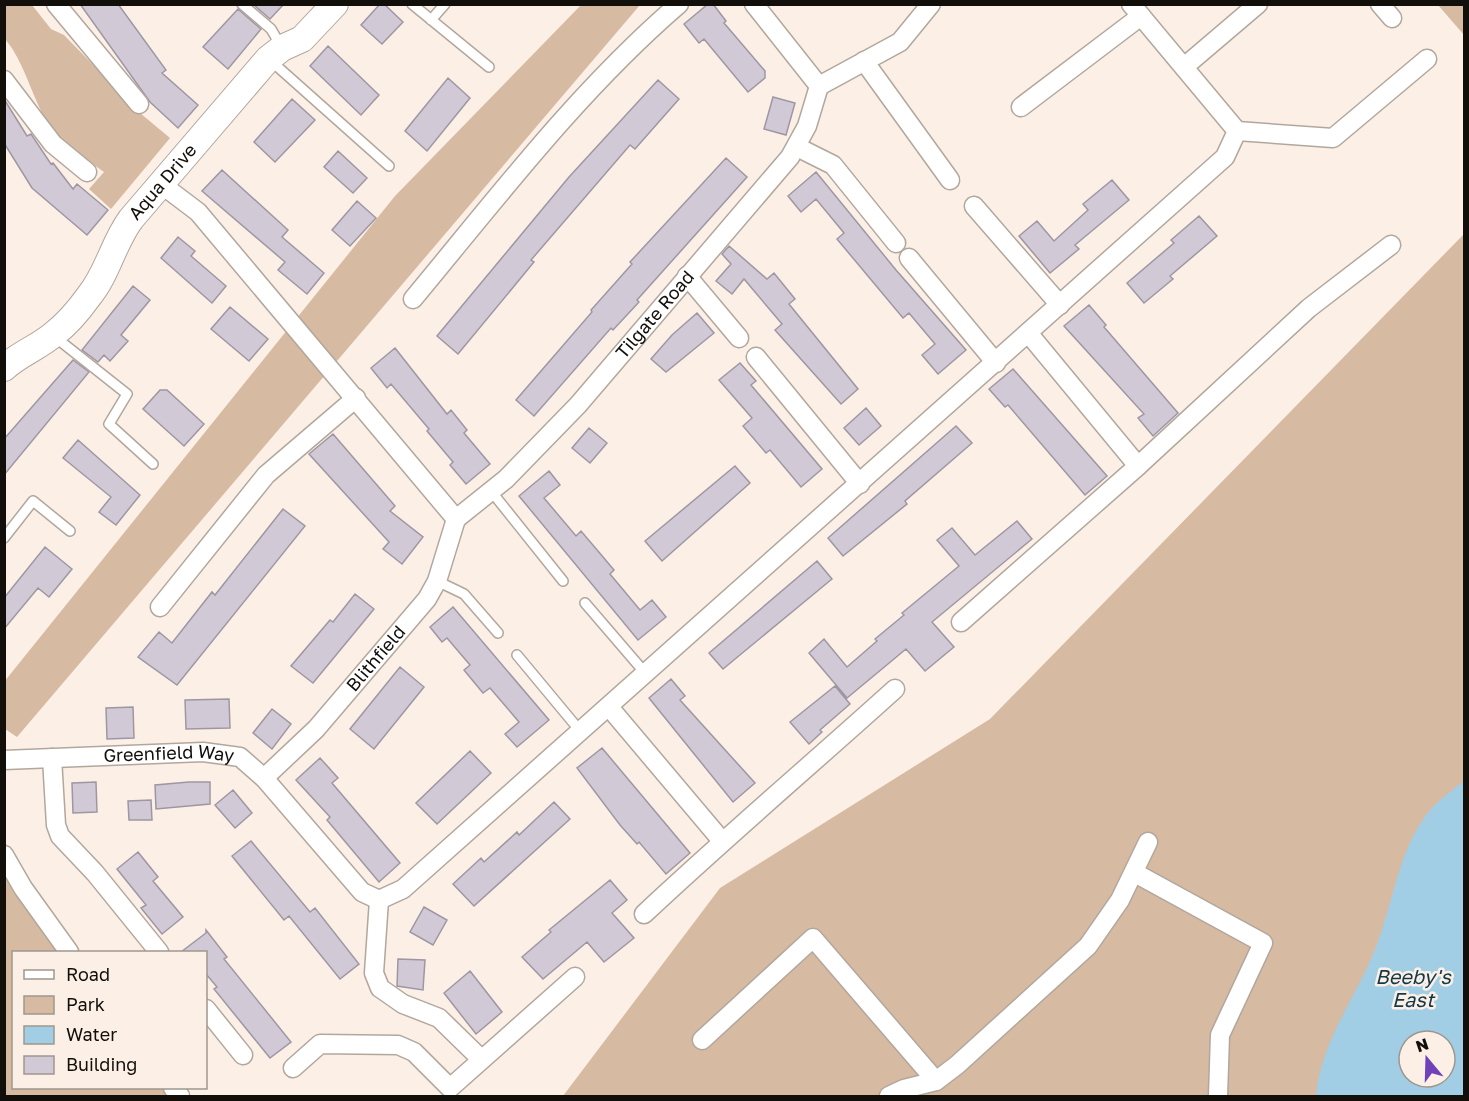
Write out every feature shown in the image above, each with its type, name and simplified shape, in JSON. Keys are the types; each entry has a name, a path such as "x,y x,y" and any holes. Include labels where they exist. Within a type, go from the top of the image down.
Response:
{"street":[{"path":"56,4 139,104"},
{"name":"Aqua Drive","path":"4,368 19,356 53,336 90,296 124,228 275,53 302,39 335,4"},
{"path":"413,300 543,142 643,35 679,4"},
{"path":"754,4 819,86 900,42 931,4"},
{"path":"1184,68 1258,4"},
{"path":"1021,107 1136,10 1237,131 1333,138 1427,59"},
{"path":"864,61 950,180"},
{"path":"4,80 53,144 87,172"},
{"name":"Tilgate Road","path":"456,519 491,491 578,405 797,147 807,126 819,86"},
{"path":"481,1059 439,1018 403,1004 380,988 374,973 379,900 403,889 1029,334 1225,157 1237,131"},
{"path":"797,147 833,165 896,243"},
{"path":"161,184 198,212 456,519"},
{"path":"974,206 1060,305"},
{"path":"961,622 1138,466 1309,308 1391,246"},
{"path":"909,258 996,363"},
{"path":"687,276 739,338"},
{"path":"1029,334 1138,466"},
{"path":"756,357 860,484"},
{"path":"160,607 266,475 356,398"},
{"name":"Blithfield","path":"264,778 301,745 413,618 437,581 456,519"},
{"path":"644,914 722,841 749,820 895,688"},
{"path":"609,707 722,841"},
{"name":"Greenfield Way","path":"4,760 217,752 240,757 264,778 362,892 379,900"},
{"path":"52,758 56,825 60,836 95,873 158,951"},
{"path":"889,1096 904,1089 936,1081 957,1065 1088,946 1135,873 1148,842"},
{"path":"4,855 23,888 68,951"},
{"path":"1135,873 1263,943 1220,1035 1218,1096"},
{"path":"702,1040 813,938 936,1081"},
{"path":"293,1068 320,1044 398,1045 414,1052 450,1088 575,977"},
{"path":"207,1011 243,1055"}],"lane":[{"path":"242,4 271,29 275,53 388,166"},
{"path":"412,4 489,68"},
{"path":"431,20 445,4"},
{"path":"53,336 127,394 109,424 153,464"},
{"path":"491,491 563,581"},
{"path":"5,536 33,501 70,531"},
{"path":"437,581 465,594 498,633"},
{"path":"585,603 646,674"},
{"path":"517,655 581,732"}],"green space":[{"path":"4,5 32,5 51,29 64,35 140,113 170,138 111,209 89,189 104,172 63,143 43,115 20,62 5,39"},
{"path":"581,5 640,5 17,737 5,729 4,682 395,196"},
{"path":"1438,5 1464,5 1464,35"},
{"path":"1464,234 1464,1096 563,1096 720,888 990,719"},
{"path":"4,867 61,951 12,951 12,1089 164,1089 166,1096 5,1096"}],"water":[{"name":"Beeby's East","path":"1464,781 1464,1096 1316,1096 1319,1075 1332,1037 1377,944 1409,844 1426,815"}],"building":[{"path":"80,4 118,4 166,70 162,73 198,105 178,128 150,102"},
{"path":"253,4 284,4 270,19"},
{"path":"380,4 384,4 403,22 382,44 361,25"},
{"path":"708,4 713,4 726,21 724,23 765,71 765,78 748,92 704,39 699,43 684,24"},
{"path":"238,9 261,29 228,69 203,47"},
{"path":"328,46 379,95 361,115 310,66"},
{"path":"448,78 470,98 427,151 405,131"},
{"path":"658,80 679,99 635,149 630,145 531,260 534,262 458,354 437,336 569,177"},
{"path":"773,97 795,103 786,135 764,129"},
{"path":"4,99 27,136 31,134 51,164 53,163 73,189 77,184 108,210 87,235 32,188 4,143"},
{"path":"292,99 315,120 275,162 254,142"},
{"path":"338,151 367,178 353,193 324,167"},
{"path":"726,158 747,177 637,300 639,302 613,330 611,328 534,416 516,400 632,264 630,262"},
{"path":"222,170 288,230 282,237 324,273 307,294 278,270 285,262 202,191"},
{"path":"816,172 896,270 966,350 938,374 922,355 935,344 909,313 903,318 837,239 844,233 816,199 801,212 788,196"},
{"path":"1112,180 1129,200 1075,245 1079,249 1050,273 1019,236 1037,221 1054,241 1088,210 1083,204"},
{"path":"357,201 376,218 350,246 332,230"},
{"path":"1199,216 1217,236 1170,276 1173,279 1144,303 1127,283 1174,243 1171,240"},
{"path":"178,237 195,251 191,256 226,286 212,303 161,258"},
{"path":"729,246 767,279 774,273 795,299 789,304 858,389 841,404 775,330 782,324 744,279 732,294 716,281 731,264 722,254"},
{"path":"133,286 150,300 121,335 128,341 110,361 104,355 98,362 82,350"},
{"path":"1089,305 1106,325 1104,327 1178,413 1153,436 1138,418 1144,414 1064,326"},
{"path":"230,307 268,339 249,361 211,329"},
{"path":"697,313 714,333 666,372 651,359 672,335"},
{"path":"395,348 447,414 451,410 467,430 464,433 490,464 466,484 450,465 453,462 427,431 429,429 391,384 387,388 371,368"},
{"path":"73,360 89,372 4,475 4,439"},
{"path":"740,363 756,381 751,385 822,469 801,487 770,450 766,453 743,426 752,418 719,380"},
{"path":"1013,369 1107,476 1085,495 1008,405 1005,407 989,389"},
{"path":"160,390 167,390 204,424 184,446 143,409"},
{"path":"866,408 881,426 859,445 844,428"},
{"path":"956,426 972,443 905,501 907,504 843,556 828,538"},
{"path":"589,428 607,443 590,463 572,448"},
{"path":"333,434 395,506 390,511 423,537 402,564 383,549 389,542 309,454"},
{"path":"78,440 140,495 116,525 99,512 111,497 63,458"},
{"path":"735,466 750,483 662,561 645,541"},
{"path":"549,471 560,485 544,498 576,536 581,531 614,570 610,574 640,610 652,600 666,617 638,640 519,496"},
{"path":"283,509 305,526 177,685 138,657 159,632 172,643 212,592 215,595"},
{"path":"1017,521 1032,539 932,622 954,647 925,671 906,649 847,698 809,653 824,639 847,667 877,641 875,639 904,615 902,613 959,566 937,540 952,528 975,555"},
{"path":"45,547 72,569 49,597 38,588 4,629 4,598"},
{"path":"817,561 832,579 723,669 709,653"},
{"path":"355,594 374,609 313,683 291,666 330,620 333,622"},
{"path":"453,607 549,720 517,747 505,734 519,722 490,688 483,693 464,670 470,665 447,638 442,642 430,627"},
{"path":"400,667 424,687 374,749 350,729"},
{"path":"671,679 685,696 680,700 755,783 733,802 649,698"},
{"path":"835,686 850,704 820,730 822,732 809,744 790,722"},
{"path":"229,699 230,728 186,729 185,700"},
{"path":"133,707 134,738 107,739 106,708"},
{"path":"272,709 291,724 272,749 253,733"},
{"path":"602,748 690,853 666,874 639,842 637,844 620,825 577,768"},
{"path":"470,751 491,773 437,824 416,803"},
{"path":"320,758 338,778 332,783 400,863 379,882 327,820 330,817 296,780"},
{"path":"96,782 97,812 73,813 72,783"},
{"path":"210,782 210,804 156,809 155,785"},
{"path":"233,790 252,813 235,828 215,805"},
{"path":"151,800 152,820 129,820 128,801"},
{"path":"554,802 570,819 474,906 453,884 481,858 484,862 517,832 519,835"},
{"path":"251,841 310,912 315,908 359,964 340,979 289,916 284,920 232,856"},
{"path":"138,852 158,877 153,881 183,917 162,934 141,908 146,905 117,869"},
{"path":"610,880 627,900 612,913 634,938 604,962 587,942 543,979 522,957 551,932 549,930"},
{"path":"424,907 447,920 433,945 410,932"},
{"path":"206,930 227,957 224,959 291,1042 270,1058 214,989 217,987 207,975 207,951 182,951 206,933"},
{"path":"398,959 425,960 423,990 397,986"},
{"path":"470,971 502,1012 476,1034 444,993"}]}
